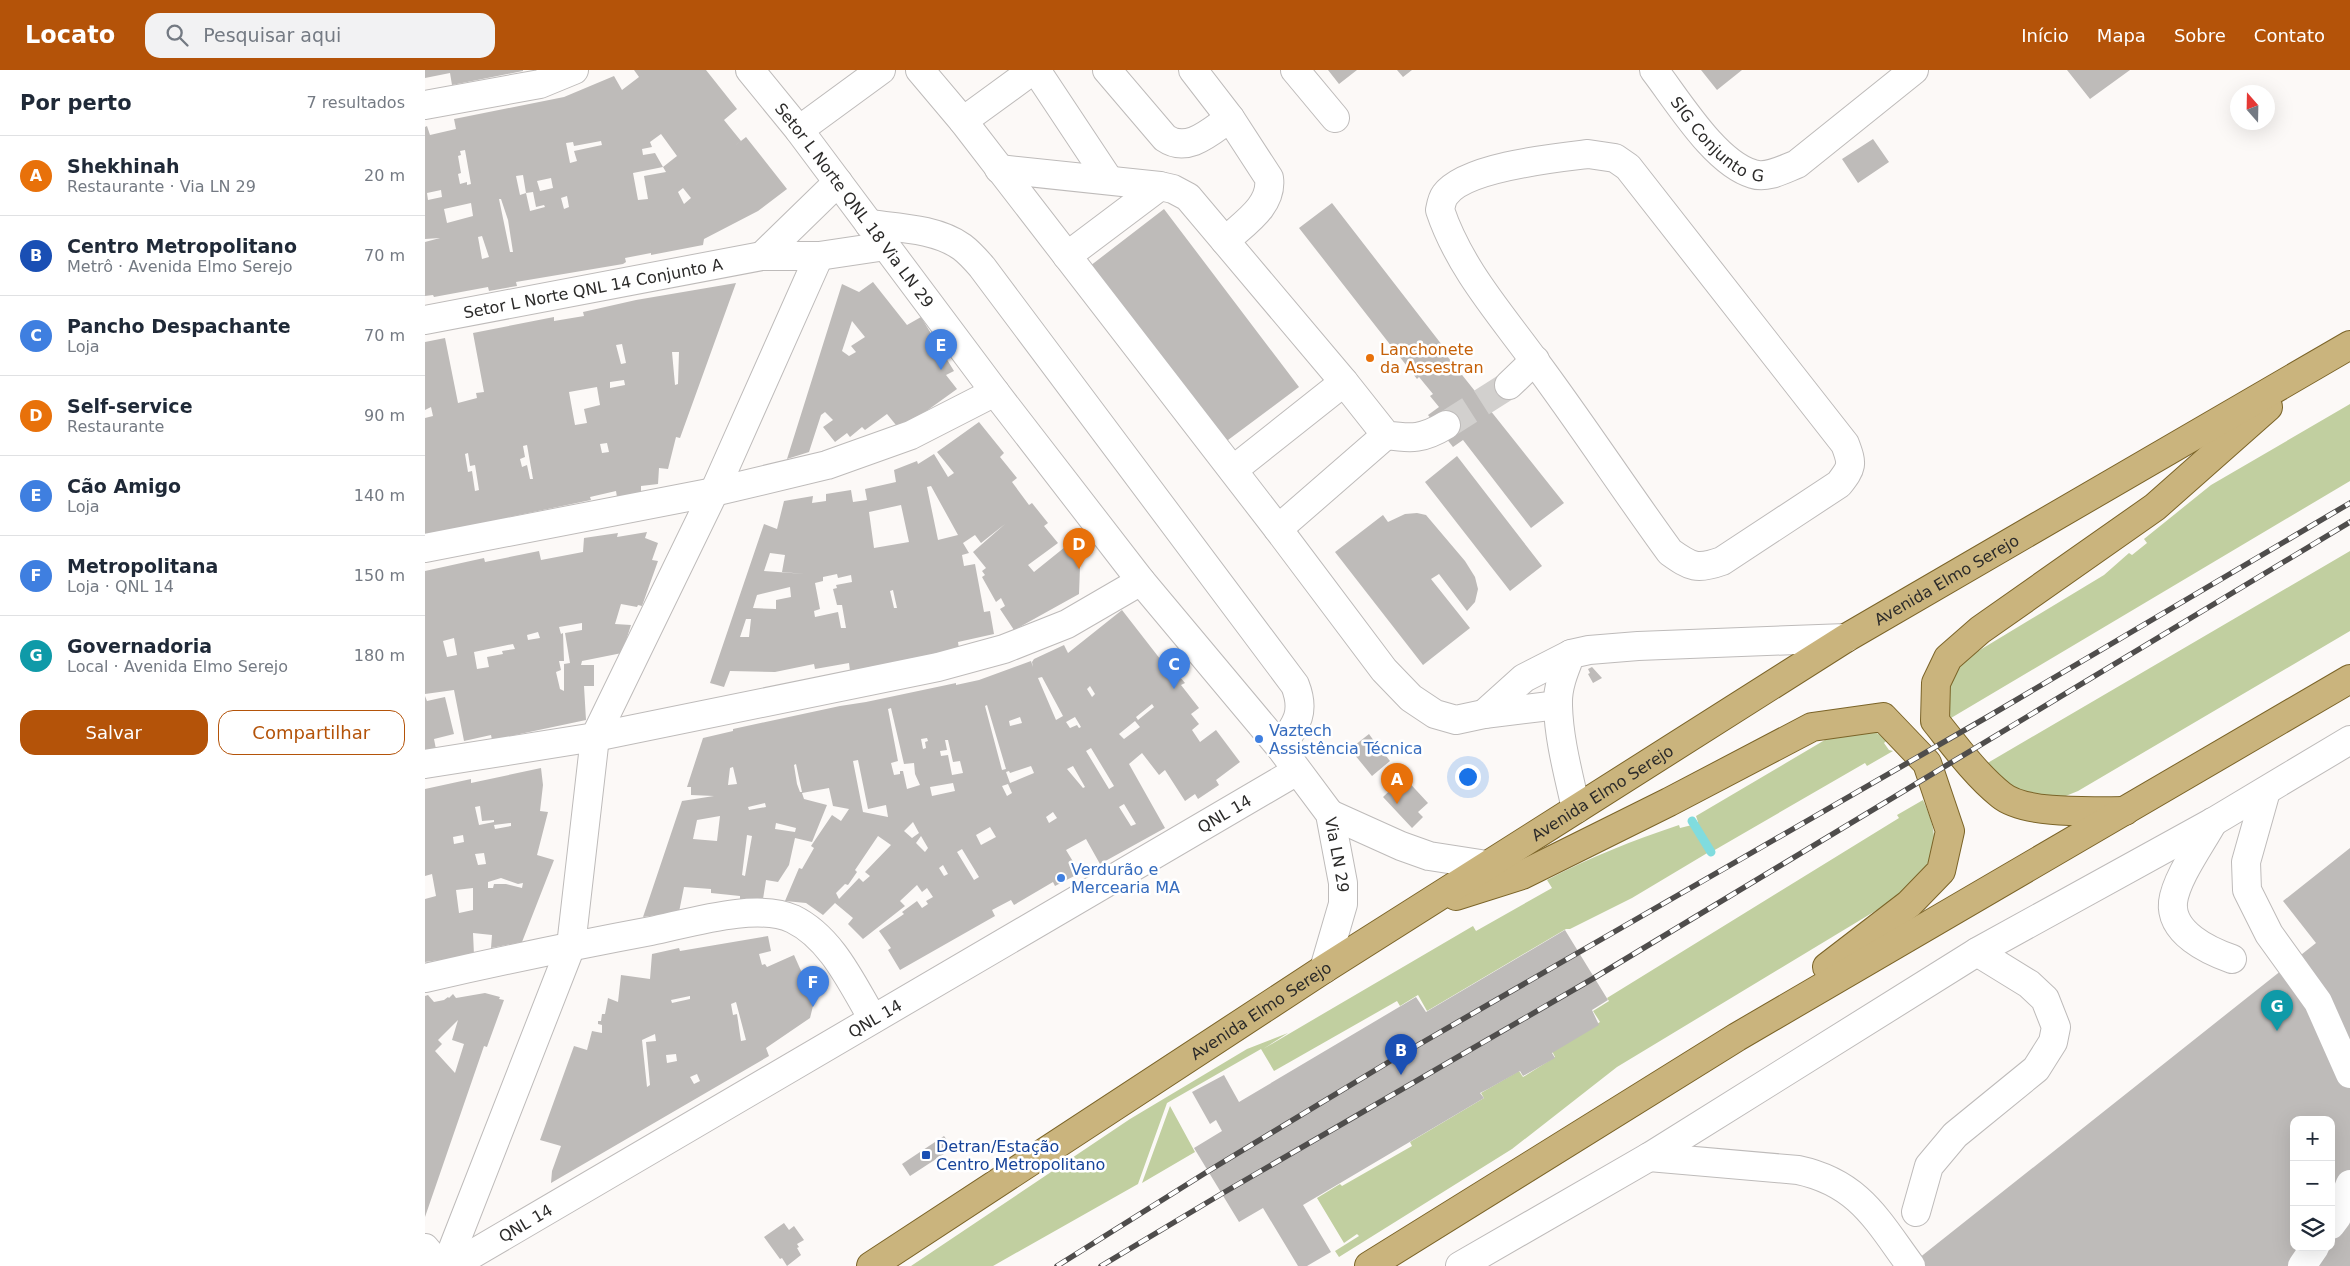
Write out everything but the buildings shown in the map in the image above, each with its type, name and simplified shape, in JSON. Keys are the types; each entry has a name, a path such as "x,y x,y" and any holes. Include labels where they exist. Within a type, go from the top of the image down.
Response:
{"main road":[{"name":"Avenida Elmo Serejo","path":"871,1266 1324,969 1846,638 2350,346"},
{"path":"2125,811 2038,809 2003,796 1965,757 1935,721 1937,683 1948,658 1980,630 2155,507 2315,366"},
{"path":"1369,1266 1737,1037 2350,679"},
{"path":"1427,905 1522,875 1669,802 1812,727 1883,717 1927,763 1950,832 1941,871 1909,904 1737,1037"}],"street":[{"path":"425,105 539,84 574,70"},
{"name":"Setor L Norte QNL 18 Via LN 29","path":"750,70 799,130 995,392 1141,581 1280,747 1330,814"},
{"path":"799,130 881,70"},
{"path":"920,70 963,121 1233,470 1384,670 1411,698 1435,714 1456,720 1484,714 1558,705"},
{"path":"963,121 1034,70 1109,180"},
{"path":"1107,70 1165,138 1172,143 1195,142 1230,118"},
{"path":"1193,70 1230,118 1265,171 1271,188 1267,200 1225,240"},
{"path":"1295,70 1335,118"},
{"name":"SIG Conjunto G","path":"1655,70 1711,144 1733,165 1754,175 1774,173 1797,164 1914,70"},
{"path":"1588,154 1615,158 1627,167 1646,190 1845,444 1851,458 1851,469 1839,484 1722,561 1706,567 1687,564 1670,552 1535,360 1493,307 1457,250 1440,210 1445,196 1458,183 1503,168 1588,154"},
{"path":"999,169 1160,186 1173,189 1188,197 1344,382 1386,435 1406,438 1421,437 1446,425"},
{"path":"762,256 838,182"},
{"path":"1067,256 1160,186"},
{"path":"869,224 915,230 947,238 963,248 982,267 1295,685 1300,706 1297,722 1280,747"},
{"name":"Setor L Norte QNL 14 Conjunto A","path":"425,320 762,256 819,256 886,246"},
{"path":"446,1266 571,946 595,736 715,492 819,256"},
{"path":"1509,385 1535,360"},
{"path":"1233,470 1344,382"},
{"path":"425,548 715,492 827,465 911,435 995,392"},
{"path":"1278,529 1386,435"},
{"path":"425,764 595,736 938,667 1004,649 1067,624 1141,581"},
{"path":"1484,714 1524,678 1571,654 1589,650 1638,646 1846,638"},
{"path":"1571,654 1562,677 1558,705 1562,739 1576,809"},
{"path":"1460,1266 1649,1158 1977,952 2213,822 2350,740"},
{"name":"QNL 14","path":"452,1266 1297,771"},
{"path":"2266,790 2246,862 2247,890 2269,934 2318,1002 2350,1074"},
{"name":"Via LN 29","path":"1330,814 1401,846 1429,856 1487,865"},
{"name":"Via LN 29","path":"1324,969 1343,904 1343,883 1330,814"},
{"path":"2213,822 2181,880 2173,902 2175,919 2190,936 2210,951 2233,959"},
{"path":"425,978 571,946 733,915 767,913 793,919 812,932 836,958 873,1019"},
{"path":"1916,1212 1929,1166 1955,1135 2036,1069 2053,1042 2056,1026 2045,999 2029,984 1977,952"},
{"path":"1649,1158 1798,1170 1818,1175 1840,1184 1870,1212 1911,1266"},
{"path":"2335,1219 2350,1184"},
{"path":"425,1248 440,1266"},
{"path":"2302,1266 2312,1251"}],"green space":[{"path":"2350,404 2350,481 1951,718 1946,711 1950,674 1970,656 2104,575 2129,553 2132,555 2147,543 2144,539 2211,485"},
{"path":"2350,551 2350,631 2078,791 2051,802 2034,802 1979,768"},
{"path":"1874,731 1887,740 1884,743 1889,750 1893,751 1867,766 1865,763 1713,851 1695,824 1698,822 1696,816 1835,734"},
{"path":"1923,800 1933,827 1933,848 1926,867 1910,890 1617,1067 1512,1149 1339,1257 1335,1251 1359,1236 1357,1234 1344,1243 1317,1198 1412,1146 1410,1142 1484,1098 1481,1093 1519,1071 1523,1077 1555,1057 1552,1051 1600,1022 1593,1011 1609,1001 1607,998 1899,818 1897,815"},
{"path":"1679,825 1680,828 1692,825 1709,852 1632,898 1570,929 1566,929 1427,1011 1418,995 1400,1006 1397,1001 1274,1071 1261,1049 1167,1103 1138,1184 993,1266 911,1266 1130,1119 1247,1049 1288,1033 1263,1049 1473,926 1476,931 1552,888 1547,880 1611,850"},
{"path":"1170,1106 1195,1152 1142,1183"}],"waterway":[{"path":"1692,821 1711,852"}],"tunnel":[{"path":"1446,425 1509,385"}],"railway":[{"path":"1057,1266 1210,1170 1392,1060 1989,716 2350,503"},
{"path":"1101,1266 1594,978 2350,522"}],"place":[{"name":"Lanchonete da Assestran","path":"1370,358"},
{"name":"Cão Amigo","path":"941,370"},
{"name":"Self-service","path":"1079,569"},
{"name":"Pancho Despachante","path":"1174,689"},
{"name":"Vaztech Assistência Técnica","path":"1259,739"},
{"name":"Shekhinah","path":"1397,804"},
{"name":"Verdurão e Mercearia MA","path":"1061,878"},
{"name":"Metropolitana","path":"813,1007"},
{"name":"Governadoria","path":"2277,1031"},
{"name":"Centro Metropolitano","path":"1401,1075"},
{"name":"Detran/Estação Centro Metropolitano","path":"926,1155"}]}
